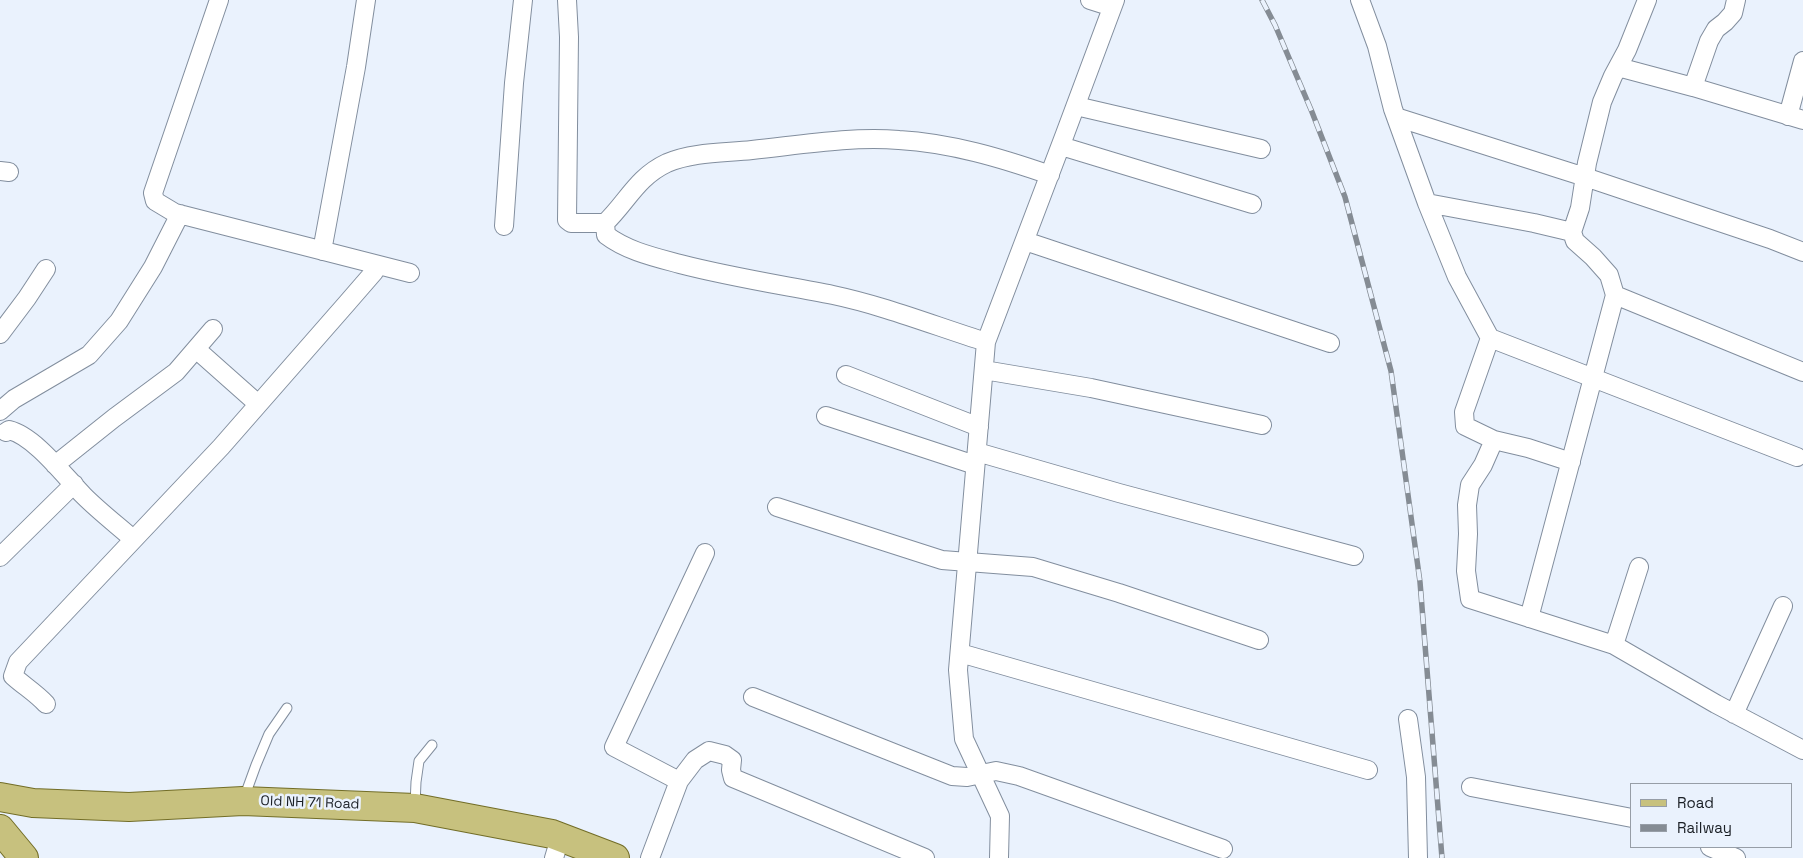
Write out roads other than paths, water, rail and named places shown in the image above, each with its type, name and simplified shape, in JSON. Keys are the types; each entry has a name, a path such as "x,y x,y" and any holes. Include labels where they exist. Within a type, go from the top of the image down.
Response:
{"main road":[{"name":"Old NH 71 Road","path":"0,797 33,803 129,807 243,801 415,808 552,834 557,848 615,858"},
{"path":"0,829 24,858"}],"street":[{"path":"219,0 153,193 155,201 180,214 410,273"},
{"path":"322,251 356,67 366,0"},
{"path":"504,226 514,84 523,0"},
{"path":"567,0 569,37 567,220 572,223 604,223 647,175 667,163 695,155 861,140 898,140 935,143 1008,161 1050,175"},
{"path":"999,858 1000,816 964,739 958,670 986,342 1113,3 1090,0"},
{"path":"1360,0 1378,46 1396,118 1427,203 1457,277 1490,338 1798,458"},
{"path":"1529,618 1615,295 1609,275 1575,241 1572,232 1580,208 1602,102 1627,50 1647,0"},
{"path":"1693,87 1709,41 1716,28 1733,13 1736,0"},
{"path":"1618,67 1796,118 1803,61"},
{"path":"1076,106 1261,149"},
{"path":"1396,118 1585,177 1770,239 1803,252"},
{"path":"1061,146 1252,204"},
{"path":"1427,203 1572,232"},
{"path":"0,411 14,399 89,355 120,321 153,268 180,214"},
{"path":"604,223 606,235 617,243 651,257 882,308 986,342"},
{"path":"1025,241 1330,343"},
{"path":"46,704 39,696 13,676 18,662 221,446 374,272 377,265"},
{"path":"0,334 46,269"},
{"path":"1615,295 1803,372"},
{"path":"55,465 176,372 213,329"},
{"path":"1490,338 1464,412 1465,426 1494,440 1528,448 1571,462"},
{"path":"196,349 258,404"},
{"path":"984,370 1091,388 1262,425"},
{"path":"846,375 979,427"},
{"path":"826,416 976,458 1119,493 1354,556"},
{"path":"2,433 9,430 19,434 55,465 83,495 133,539"},
{"path":"1494,440 1483,465 1470,485 1467,505 1466,571 1470,600 1614,645 1734,714 1803,750"},
{"path":"0,557 74,484"},
{"path":"777,507 942,560 1033,567 1119,593 1259,640"},
{"path":"679,781 614,748 706,552"},
{"path":"1614,645 1639,567"},
{"path":"1734,714 1783,606"},
{"path":"960,653 1368,770"},
{"path":"753,698 952,776 967,777 996,771 1019,776 1223,849"},
{"path":"1408,720 1416,777 1418,858"},
{"path":"650,858 679,781 695,760 709,752 725,755 732,760 732,778 925,858"},
{"path":"1471,787 1630,818"},
{"path":"1712,848 1736,858"}],"lane":[{"path":"243,801 256,764 270,734 287,708"},
{"path":"415,808 419,761 432,745"}],"railway":[{"path":"1262,0 1275,25 1312,112 1345,197 1391,371 1420,582 1442,858"}]}
